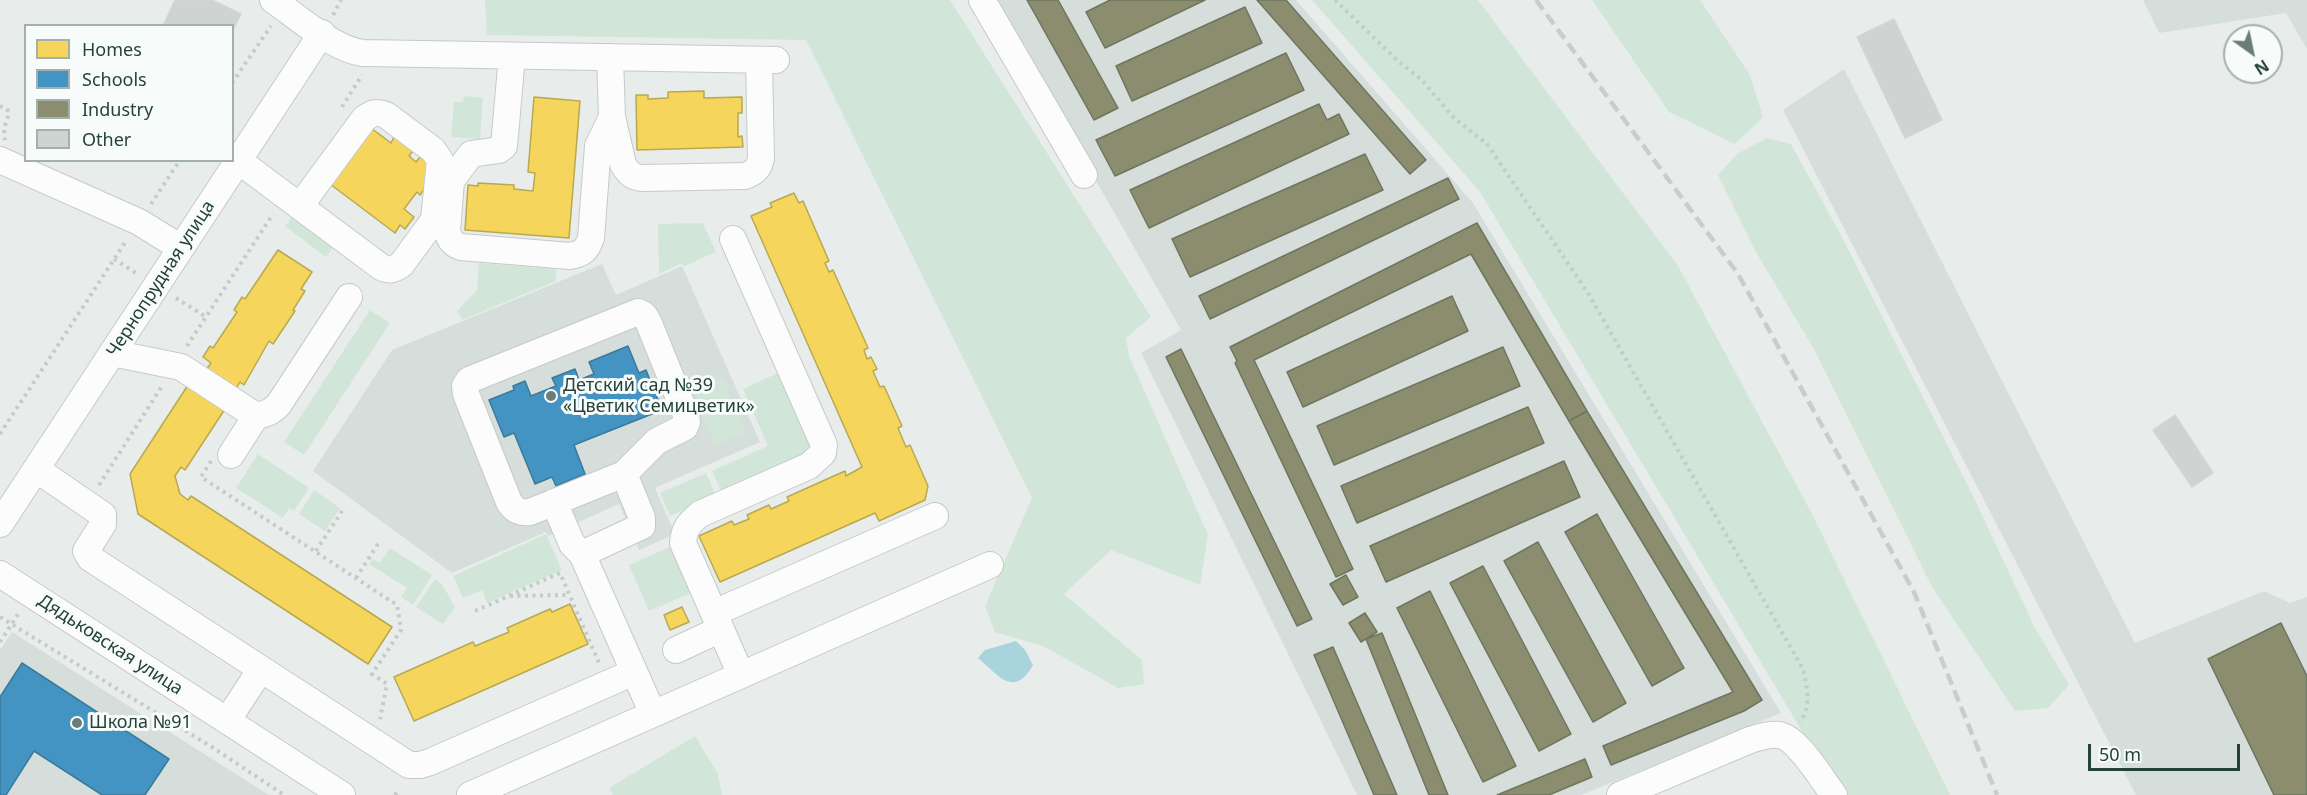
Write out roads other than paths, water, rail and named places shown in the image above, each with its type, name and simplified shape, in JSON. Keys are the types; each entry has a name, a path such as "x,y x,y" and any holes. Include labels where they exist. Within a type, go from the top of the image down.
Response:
{"street":[{"path":"982,0 1084,175"},
{"path":"278,3 351,51 376,54 610,57 768,60 760,166 745,176 634,177 623,164 612,117 610,57"},
{"name":"Чернопрудная улица","path":"0,524 322,33"},
{"path":"512,56 504,146 499,150 471,154 451,181 447,231 454,245 461,248 570,256 579,254 588,247 591,238 598,146 612,117"},
{"path":"239,161 292,201 381,267 394,270 434,220 440,160 433,150 386,115 379,112 371,114 364,119 292,201"},
{"path":"3,152 139,222 181,248"},
{"path":"733,239 824,445 823,453 809,466 700,514 689,522 684,531 683,543 741,675"},
{"path":"222,456 256,416 270,413 279,405 350,297"},
{"path":"638,312 648,321 687,422 685,427 657,441 624,474 554,502 530,512 521,513 514,509 509,502 466,394 465,386 477,375 638,312"},
{"path":"112,353 181,367 256,416"},
{"path":"36,470 103,515 103,524 87,551 90,558 409,765 420,765 634,672"},
{"path":"582,554 642,526 642,518 624,474"},
{"path":"554,502 572,544 582,554 653,714"},
{"path":"676,650 718,621 935,516"},
{"path":"470,795 990,565"},
{"name":"Дядьковская улица","path":"0,574 342,795"},
{"path":"227,721 261,669"},
{"path":"1620,795 1750,740 1769,735 1782,736 1795,744 1834,795"}],"water":[{"path":"1016,641 1025,650 1033,665 1019,681 1006,681 978,658 985,650"}],"railway":[{"path":"1536,0 1738,274 1914,592 1997,795"}],"place":[{"name":"Детский сад №39 «Цветик Семицветик»","path":"551,396"},
{"name":"Школа №91","path":"77,723"}]}
